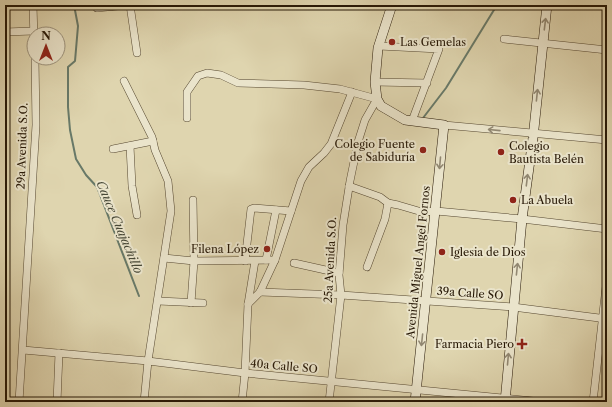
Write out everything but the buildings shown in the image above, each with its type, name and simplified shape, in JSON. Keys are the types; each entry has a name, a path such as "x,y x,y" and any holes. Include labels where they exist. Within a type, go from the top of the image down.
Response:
{"street":[{"path":"33,5 33,26"},
{"path":"97,8 129,5 137,53"},
{"path":"392,5 379,46 375,82 377,99 381,106 405,120 533,134 607,140"},
{"path":"505,400 522,219 547,5"},
{"path":"5,32 26,31"},
{"path":"504,39 607,50"},
{"path":"379,46 439,49 412,121"},
{"name":"29a Avenida S.O.","path":"19,402 36,125 35,66"},
{"path":"188,118 187,92 198,76 207,73 221,75 238,83 304,85 340,89 377,99"},
{"path":"124,81 153,141 168,181 171,211 148,361 144,402"},
{"path":"375,82 427,83"},
{"path":"248,304 260,292 275,260 301,181 309,167 324,154 332,144 352,92"},
{"name":"25a Avenida S.O.","path":"329,402 341,295 339,273 343,225 349,186 358,142 365,120 377,99"},
{"name":"Avenida Miguel Angel Fornos","path":"415,402 444,125"},
{"path":"113,149 153,141"},
{"path":"130,146 132,186 137,215"},
{"path":"349,186 380,197 388,202 422,212 436,211 607,229"},
{"path":"191,303 194,261 193,200"},
{"path":"367,267 385,219 388,202"},
{"path":"245,261 251,209 291,211"},
{"path":"266,260 276,210"},
{"path":"164,258 194,261 275,260"},
{"path":"242,402 245,373 248,304 255,261"},
{"path":"294,263 339,273"},
{"path":"593,402 604,318 607,278"},
{"name":"39a Calle SO","path":"260,292 341,295 513,307 604,318"},
{"path":"158,301 203,303"},
{"name":"40a Calle SO","path":"23,350 148,361 245,373 505,400 543,402"},
{"path":"57,402 59,353"}],"waterway":[{"name":"Cauce Cuajachillo","path":"74,5 78,26 75,61 68,67 68,107 70,130 76,159 86,175 97,187 139,296"},
{"path":"423,118 446,88 497,5"}],"place":[{"name":"Las Gemelas","path":"392,42"},
{"name":"Colegio Fuente de Sabiduría","path":"423,150"},
{"name":"Colegio Bautista Belén","path":"501,152"},
{"name":"La Abuela","path":"513,200"},
{"name":"Filena López","path":"267,249"},
{"name":"Iglesia de Dios","path":"442,252"},
{"name":"Farmacia Piero","path":"522,344"}]}
